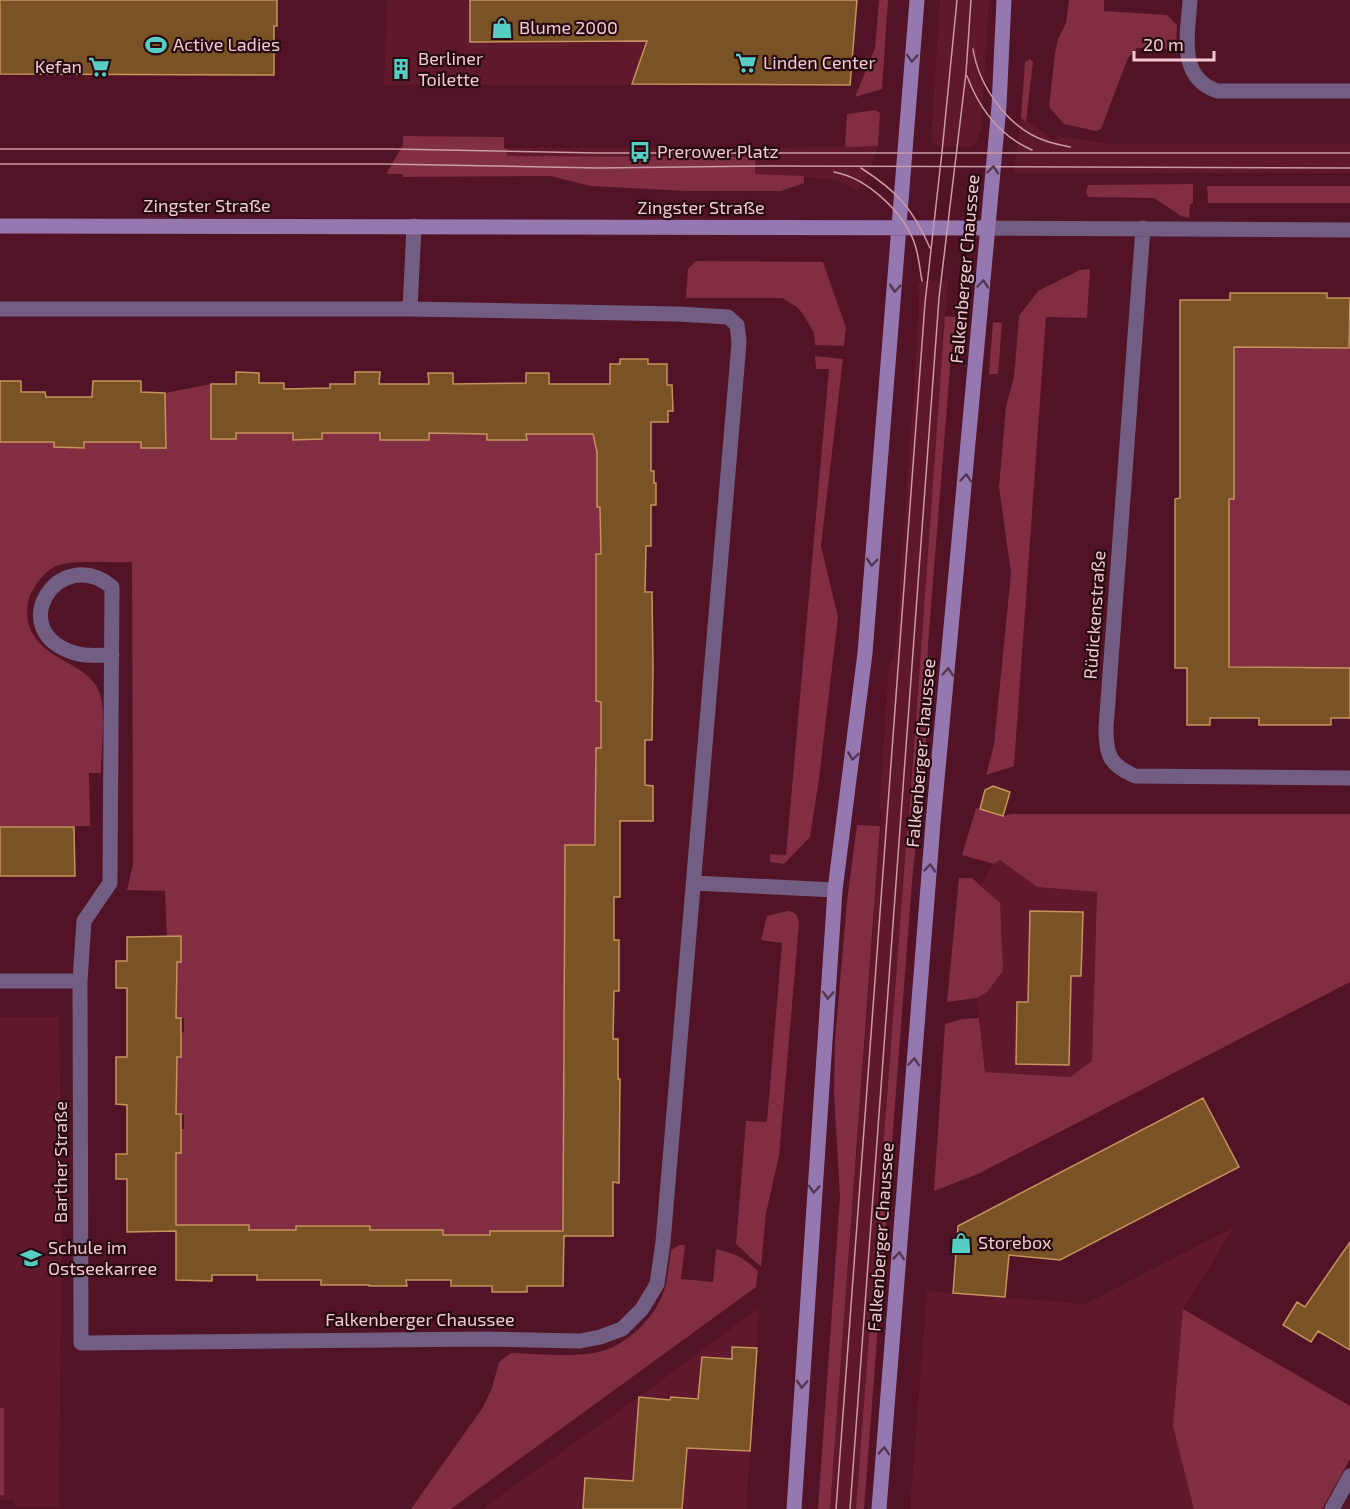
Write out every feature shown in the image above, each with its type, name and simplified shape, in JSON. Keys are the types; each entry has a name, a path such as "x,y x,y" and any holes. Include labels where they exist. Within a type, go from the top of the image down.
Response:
{"main road":[{"path":"794,1509 835,890 865,653 917,0"},
{"name":"Falkenberger Chaussee","path":"879,1509 933,823 999,106 1004,0"},
{"name":"Zingster Straße","path":"0,226 988,228"}],"street":[{"path":"1190,0 1187,54 1190,67 1197,80 1209,88 1217,91 1350,91"},
{"path":"0,309 411,309 414,226"},
{"path":"988,228 1350,231"},
{"name":"Rüdickenstraße","path":"1143,228 1106,728 1108,755 1117,766 1135,776 1350,778"},
{"name":"Falkenberger Chaussee","path":"81,1343 487,1338 580,1341 622,1329 642,1309 657,1284 663,1242 694,883 739,341 737,324 728,317 677,314 411,309"},
{"name":"Barther Straße","path":"81,1343 80,981 84,921 110,883 112,655 112,586 103,579 79,574 69,576 52,587 45,596 40,615 43,631 50,641 78,654 112,655"},
{"path":"694,883 835,890"},
{"path":"0,981 80,981"},
{"path":"1332,1509 1350,1476"}],"shaded area":[{"name":"Linden Center","path":"387,0 857,0 850,85 384,85"},
{"path":"879,0 888,0 882,89 855,97 875,48"},
{"path":"940,0 989,0 981,130 975,144 968,147 937,146 933,144 931,138"},
{"path":"1069,0 1104,0 1104,11 1167,15 1177,25 1176,49 1137,48 1128,58 1101,129 1096,131 1064,124 1049,107 1055,53 1058,39 1066,23"},
{"path":"1030,59 1033,62 1026,122 1021,117 1025,62"},
{"path":"875,110 880,113 878,146 845,147 847,114"},
{"path":"1021,117 1054,140 1057,136 1111,144 1350,144 1350,173 1014,173"},
{"path":"403,136 504,137 507,156 755,157 755,174 804,176 804,183 781,191 687,191 590,186 550,176 403,177 403,174 386,174 403,145"},
{"path":"878,146 869,173 857,191 847,184 830,179 755,174 755,158 507,156 507,148"},
{"path":"1193,184 1193,203 1190,204 1189,218 1181,216 1154,198 1088,197 1086,192 1088,185"},
{"path":"1207,186 1350,186 1350,203 1208,203"},
{"path":"696,261 823,262 846,328 844,346 815,345 814,333 803,314 797,307 782,298 686,298 688,269"},
{"path":"1090,269 1087,318 1046,317 1014,766 986,775 994,745 1011,573 999,487 1006,406 1014,377 1019,316 1038,291 1080,270"},
{"path":"948,280 856,1509 830,1509 882,812 879,811 889,666 895,656 919,313 918,282"},
{"path":"945,316 956,317 928,645 926,742 918,816 909,815"},
{"path":"993,322 1002,323 998,374 989,374"},
{"path":"1350,343 1350,668 1229,668 1229,597 1225,526 1229,525 1230,347 1301,348"},
{"path":"815,356 843,359 821,546 838,617 810,837 784,864 770,862 770,854 786,855 829,369 816,369"},
{"path":"211,384 211,439 236,439 236,433 293,433 294,440 322,439 322,433 380,433 380,440 429,440 429,433 487,434 487,440 526,440 526,434 597,434 597,507 600,507 601,554 596,554 596,701 601,702 601,748 596,749 595,820 601,845 565,846 563,1231 490,1231 490,1235 443,1235 443,1231 370,1230 369,1226 296,1226 296,1230 249,1230 249,1225 176,1225 176,1153 181,1153 181,1129 184,1129 184,1115 176,1114 177,1057 181,1057 181,1033 184,1032 184,1018 176,1018 177,962 181,962 181,937 167,937 165,891 127,890 133,864 132,562 84,562 59,565 41,578 31,593 28,605 28,621 33,635 52,653 85,674 100,694 103,722 101,773 89,773 90,826 0,827 0,442 54,442 55,447 83,447 84,442 141,442 141,448 166,447 165,393"},
{"path":"976,808 1003,816 1011,814 1350,814 1350,982 978,1174 934,1191 945,1024 962,1019 979,1018 985,1072 1070,1077 1092,1061 1097,892 1037,887 1000,860 994,864 962,855"},
{"path":"857,825 880,826 830,1509 818,1509 840,1197 834,1093 835,1040 847,901"},
{"path":"907,831 917,832 864,1509 856,1509"},
{"path":"999,859 1037,887 1097,892 1092,1061 1070,1077 985,1072 977,998 987,992 1000,903 981,886 989,870"},
{"path":"959,878 972,878 1000,903 1003,971 987,992 977,998 947,1002"},
{"path":"787,911 796,915 799,924 779,1156 766,1213 761,1267 736,1244 746,1121 767,1122 782,943 761,940 767,916"},
{"name":"Schule im Ostseekarree","path":"0,1017 59,1017 62,1191 59,1507 17,1507 13,1500 0,1500"},
{"path":"1234,1227 1183,1309 1350,1406 1350,1459 1322,1509 910,1509 927,1291 1085,1304"},
{"path":"679,1245 685,1245 681,1279 713,1282 716,1249 739,1257 758,1271 756,1287 451,1509 411,1509 483,1407 492,1388 499,1362 511,1353 563,1355 594,1353 627,1339 645,1322 659,1302 664,1291 671,1250"},
{"path":"759,1308 746,1509 482,1509 639,1397"},
{"path":"1183,1309 1350,1406 1350,1459 1322,1509 1194,1509 1173,1426"},
{"path":"0,1408 4,1408 4,1495 0,1495"}],"building":[{"path":"0,0 277,0 277,26 274,26 274,75 0,74"},
{"name":"Linden Center","path":"470,0 857,0 850,85 632,84 647,41 470,42"},
{"path":"1230,293 1327,293 1327,298 1350,298 1349,348 1234,347 1234,499 1229,499 1229,667 1350,668 1350,718 1331,718 1331,725 1259,725 1259,718 1210,718 1210,725 1187,725 1187,668 1175,668 1175,499 1180,498 1180,300 1230,300"},
{"path":"620,359 648,359 648,364 667,364 667,385 672,385 673,411 668,411 668,422 651,422 651,471 654,471 654,483 656,483 656,505 651,505 651,546 646,546 645,592 652,592 653,667 652,740 645,740 645,785 653,786 653,821 620,821 620,897 614,897 614,940 619,940 619,991 614,991 613,1039 618,1039 618,1079 620,1079 619,1183 613,1182 613,1236 564,1236 563,1286 527,1286 527,1292 492,1292 492,1286 451,1286 451,1280 406,1280 407,1286 369,1286 321,1285 321,1280 257,1280 257,1275 212,1275 212,1281 176,1280 176,1231 127,1232 127,1179 116,1179 116,1154 127,1154 127,1105 116,1104 116,1057 127,1057 127,988 116,988 116,961 127,961 127,937 181,936 181,962 177,962 176,1018 181,1018 181,1057 177,1057 176,1114 181,1114 181,1153 176,1153 176,1225 249,1225 249,1230 296,1230 296,1226 370,1226 370,1230 443,1230 443,1235 490,1235 490,1231 563,1231 565,845 595,845 596,748 601,748 601,702 596,701 596,554 601,554 600,507 597,507 597,452 593,434 526,434 527,440 487,440 487,434 429,433 429,440 380,440 380,433 322,433 322,439 293,440 293,433 236,433 236,439 211,439 211,384 236,384 236,372 259,373 259,383 284,383 284,389 330,388 330,384 355,384 355,372 380,372 379,384 429,384 428,373 453,373 453,384 526,383 526,373 549,373 549,384 610,384 610,364 620,364"},
{"path":"0,381 21,381 21,392 45,392 46,397 92,397 93,381 141,381 141,392 165,393 166,448 141,448 141,442 84,442 84,448 54,447 54,442 0,442"},
{"path":"993,786 1010,792 1003,816 980,809 985,790"},
{"path":"0,827 74,827 75,876 0,876"},
{"path":"1030,911 1083,912 1081,976 1071,976 1069,1065 1016,1064 1017,1002 1028,1002"},
{"path":"1203,1098 1239,1167 1060,1260 1009,1255 1005,1297 953,1293 958,1226"},
{"path":"1350,1242 1350,1350 1318,1331 1311,1342 1283,1325 1297,1302 1305,1307"},
{"path":"732,1347 757,1348 750,1451 687,1448 682,1509 583,1509 585,1478 633,1481 639,1397 670,1400 671,1397 698,1399 702,1357 732,1359"}],"tram line":[{"path":"836,1509 925,303 957,0"},
{"path":"850,1509 939,298 966,73 971,0"},
{"path":"973,49 976,63 989,92 1008,117 1032,135 1070,147"},
{"path":"967,76 984,110 992,120 1010,137 1032,150"},
{"path":"0,149 393,149 597,153 1350,153"},
{"path":"0,164 383,164 598,168 771,166 1350,168"},
{"path":"861,168 885,185 903,202 917,222 930,248"},
{"path":"834,172 847,176 873,190 895,211 911,236 917,252 922,281"}],"place":[{"name":"Blume 2000","path":"502,28"},
{"name":"Active Ladies","path":"156,45"},
{"name":"Linden Center","path":"746,63"},
{"name":"Kefan","path":"99,67"},
{"name":"Berliner Toilette","path":"401,69"},
{"name":"Prerower Platz","path":"640,152"},
{"name":"Storebox","path":"961,1243"},
{"name":"Schule im Ostseekarree","path":"31,1258"}]}
